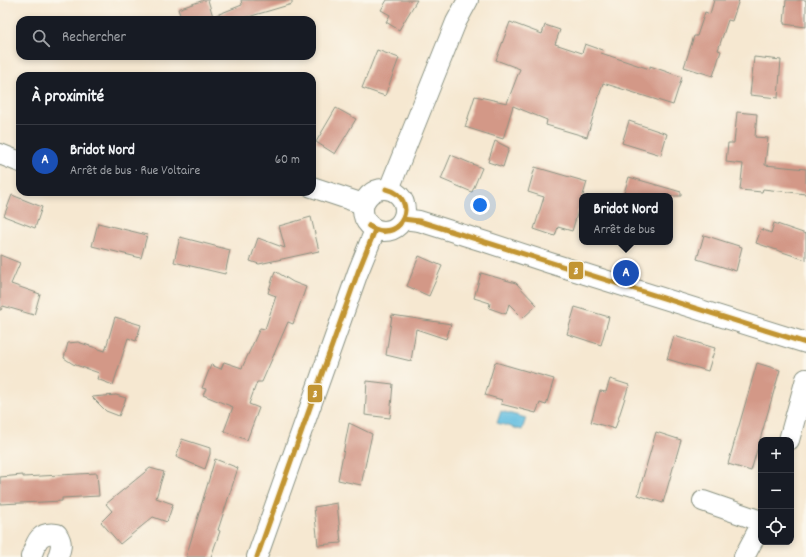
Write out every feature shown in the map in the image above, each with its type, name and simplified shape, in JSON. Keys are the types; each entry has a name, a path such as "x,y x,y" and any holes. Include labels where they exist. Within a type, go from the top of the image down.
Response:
{"street":[{"path":"389,189 456,22 468,0"},
{"path":"0,154 16,160"},
{"path":"316,188 363,204"},
{"path":"382,189 389,189 399,195 403,201 405,212 403,219 397,227 391,231 382,232 368,226 362,212 363,204 367,197 373,192 382,189"},
{"path":"403,219 419,221 806,342"},
{"path":"256,557 358,272 375,230"},
{"path":"790,437 806,379"},
{"path":"703,501 758,520"},
{"path":"744,557 758,530"},
{"path":"31,557 37,541 42,536 50,533 57,534 60,538 62,545 58,557"}],"water":[{"path":"501,411 526,418 522,430 497,423"}],"building":[{"path":"208,0 213,16 181,16 178,9"},
{"path":"241,0 292,0 292,4 252,16 214,16 242,5"},
{"path":"387,0 417,0 399,30 386,22 390,15 381,10"},
{"path":"714,0 739,0 732,21 728,20 718,50 721,51 713,76 684,67 694,36 697,36 705,12 710,14"},
{"path":"786,0 806,0 806,27 784,24"},
{"path":"510,22 542,34 545,25 560,30 555,44 582,53 585,44 602,50 601,53 650,69 650,66 682,77 673,105 603,83 587,137 546,125 547,120 513,106 503,139 465,127 475,96 507,103 520,69 496,60"},
{"path":"377,50 399,58 385,96 362,88"},
{"path":"754,57 781,60 778,98 750,95"},
{"path":"336,108 356,119 335,154 316,142"},
{"path":"737,112 757,114 755,137 768,138 765,165 806,169 806,194 763,189 762,192 740,190 743,164 726,162 728,143 734,143"},
{"path":"629,121 667,134 661,155 622,143"},
{"path":"495,141 509,148 503,167 488,162"},
{"path":"451,155 482,168 472,192 441,179"},
{"path":"535,167 587,182 584,193 579,193 579,208 572,231 558,227 555,236 534,229 544,197 528,192"},
{"path":"629,177 681,192 681,196 673,196 673,193 624,193"},
{"path":"12,195 42,207 35,228 4,216"},
{"path":"311,217 319,251 259,264 250,261 258,238 285,248 279,226"},
{"path":"98,223 147,235 141,258 92,246"},
{"path":"774,223 806,234 806,260 756,243 761,229 771,233"},
{"path":"704,235 742,247 736,271 697,259"},
{"path":"180,237 230,250 225,274 174,262"},
{"path":"0,255 20,263 11,284 40,294 34,315 3,306 0,310"},
{"path":"419,256 442,266 429,296 407,286"},
{"path":"275,271 293,282 306,287 293,324 288,322 262,382 257,382 249,404 259,408 247,440 224,431 233,407 203,395 206,389 202,388 211,365 221,369 224,362 242,368 260,328 265,329 276,296 268,293"},
{"path":"481,273 516,283 537,305 523,318 509,304 506,314 489,308 490,303 474,298"},
{"path":"575,307 609,317 601,345 567,334"},
{"path":"392,315 451,324 446,339 416,329 411,361 386,355"},
{"path":"115,317 141,325 136,341 128,338 113,385 97,379 99,373 73,364 64,358 68,343 78,342 105,351"},
{"path":"674,336 715,348 708,371 667,359"},
{"path":"495,362 554,379 546,405 540,403 536,413 501,404 502,400 485,395"},
{"path":"757,363 780,370 761,437 758,437 758,447 751,471 728,464"},
{"path":"610,379 629,385 615,429 591,422 600,391 606,392"},
{"path":"367,381 393,384 390,418 365,415"},
{"path":"116,395 126,398 119,416 106,411 92,397"},
{"path":"349,423 372,434 361,485 338,480"},
{"path":"656,432 681,440 663,503 638,495"},
{"path":"182,439 210,448 210,454 205,469 176,457"},
{"path":"215,459 238,468 218,530 220,531 211,557 186,557"},
{"path":"150,468 164,472 156,498 173,504 167,522 153,517 120,544 101,522 112,511 106,504"},
{"path":"97,473 99,496 62,498 62,501 0,504 0,477"},
{"path":"337,503 341,543 318,545 314,507"}],"transit line":[{"name":"3","path":"369,226 380,231 390,230 398,225 403,218 405,210 403,201 397,194 386,189"},
{"name":"3","path":"403,219 419,221 806,343"},
{"name":"3","path":"369,226 377,230 389,231 393,230 400,224"},
{"name":"3","path":"257,557 358,272 375,230"}],"place":[{"name":"Bridot Nord","path":"626,273"}]}
